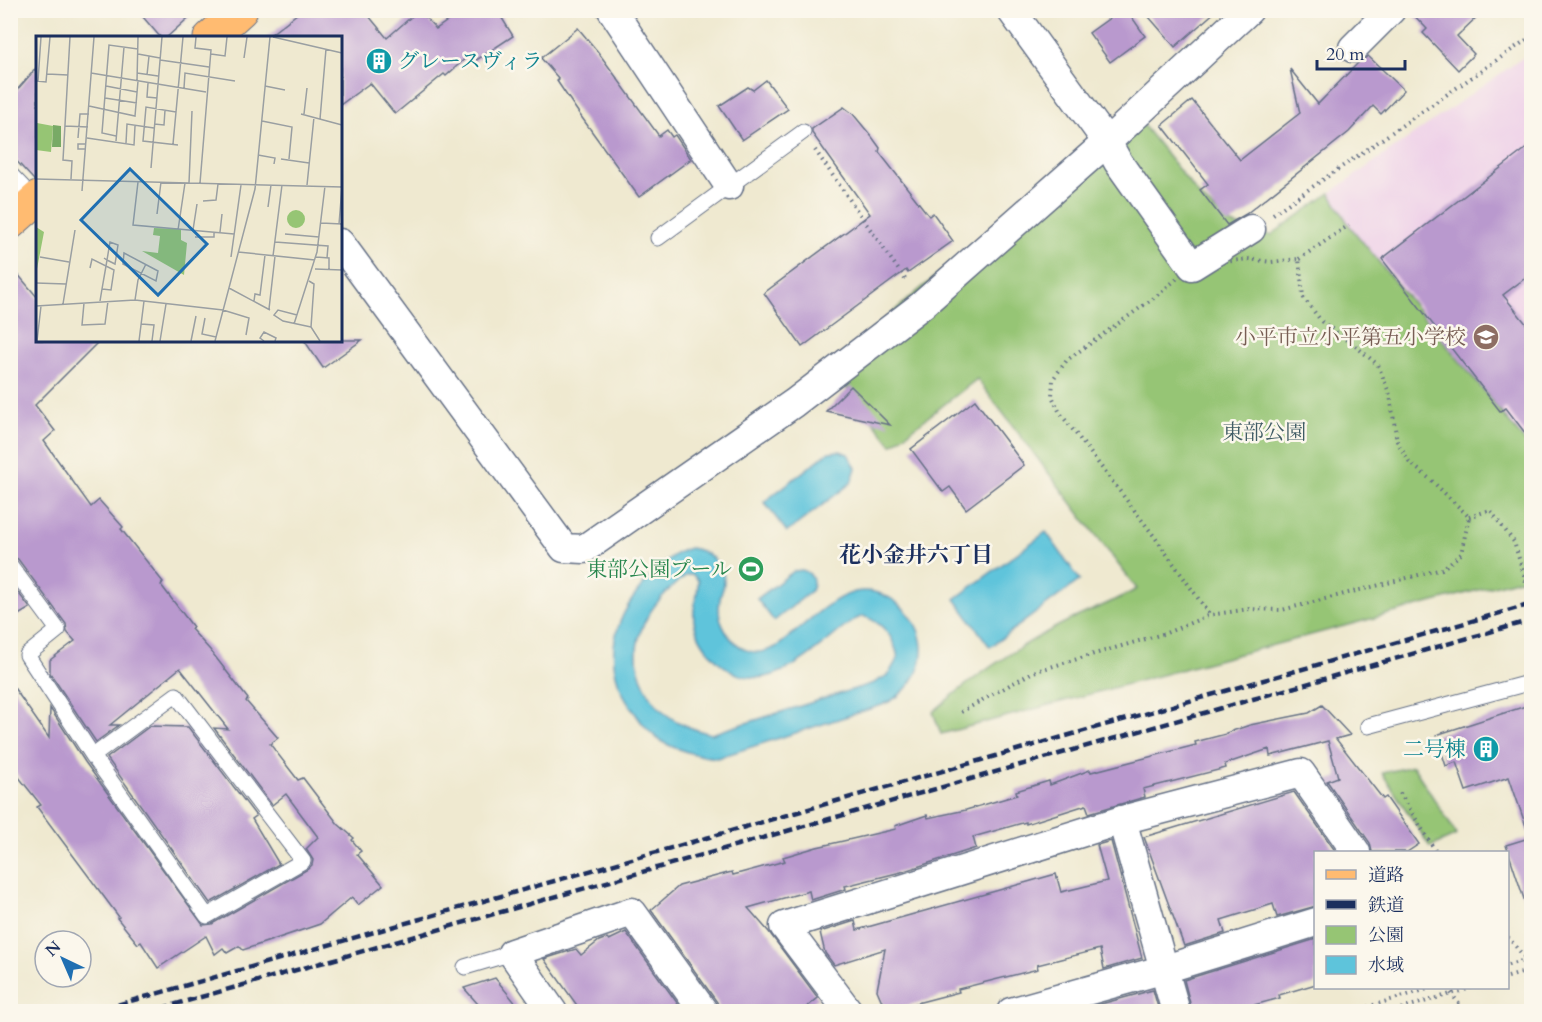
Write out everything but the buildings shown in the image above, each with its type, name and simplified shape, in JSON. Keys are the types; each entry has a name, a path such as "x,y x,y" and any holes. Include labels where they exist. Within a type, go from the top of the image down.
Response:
{"main road":[{"path":"212,36 241,10"},
{"path":"10,223 36,199"}],"street":[{"path":"612,10 729,186"},
{"path":"1011,10 1107,142 1118,162 1192,266 1251,230"},
{"path":"342,246 564,548 584,549 794,403 922,305 1107,142 1249,10"},
{"path":"1353,48 1391,10"},
{"path":"849,1011 784,926 1122,820 1301,773 1355,851"},
{"path":"1122,820 1176,1011"},
{"path":"553,1011 512,953 632,912 704,1011"},
{"path":"1011,1011 1165,969 1314,923"}],"lane":[{"path":"658,238 803,132"},
{"path":"10,174 36,199"},
{"path":"10,565 58,630 27,655 93,756 207,916 303,861 176,696 93,756"},
{"path":"1368,726 1532,682"},
{"path":"465,967 512,953"}],"path":[{"path":"1251,230 1532,36"},
{"path":"803,132 922,305"},
{"path":"1210,615 1154,536 1060,414 1052,396 1053,379 1067,360 1154,298 1192,266 1248,259 1271,262 1299,259 1349,225"},
{"path":"1299,259 1304,297 1322,322 1378,365 1390,395 1397,441 1409,462 1469,517"},
{"path":"1469,517 1490,510 1514,542 1532,602"},
{"path":"961,712 1033,672 1166,633 1210,615 1249,609 1282,610 1442,569 1461,554 1469,517"},
{"path":"1400,793 1435,851"},
{"path":"1509,938 1529,959 1509,965"},
{"path":"1509,977 1532,970"},
{"path":"1350,1011 1424,989"},
{"path":"1390,1011 1464,989"},
{"path":"1451,993 1465,1011"}],"shaded area":[{"name":"小平市立小平第五小学校","path":"1531,52 1531,449 1349,225 1330,193"}],"green space":[{"name":"東部公園","path":"1132,111 1202,199 1231,224 1271,235 1330,193 1349,225 1531,449 1531,576 941,734 933,712 977,676 1058,626 1137,589 977,379 892,445 829,366"},
{"path":"1413,766 1457,835 1430,847 1382,773"}],"water":[{"path":"840,451 848,454 856,468 851,483 787,532 764,502 829,452"},
{"path":"1046,532 1080,580 990,647 955,599"},
{"path":"690,548 702,551 713,558 721,569 724,586 719,606 721,620 730,638 745,650 758,652 776,647 834,602 855,592 867,591 890,598 909,614 916,625 920,636 922,657 916,675 905,690 882,705 717,758 690,753 664,743 643,724 623,694 614,662 614,646 617,630 632,599 659,568 683,550","holes":["687,575 693,575 698,580 694,616 698,633 704,645 717,660 739,675 756,678 774,675 791,667 854,620 863,616 877,623 887,632 898,658 888,675 874,683 711,734 689,727 671,718 654,700 638,668 637,652 644,622 652,609 674,585"]},
{"path":"802,570 809,573 812,579 813,585 810,592 774,621 757,599 794,571"}],"railway":[{"path":"92,1012 1532,604"},
{"path":"148,1012 1532,620"}],"place":[{"name":"グレースヴィラ","path":"379,61"},
{"name":"小平市立小平第五小学校","path":"1486,337"},
{"name":"東部公園プール","path":"751,569"},
{"name":"二号棟","path":"1486,749"}],"district":[{"name":"花小金井六丁目","path":"916,554"}]}
